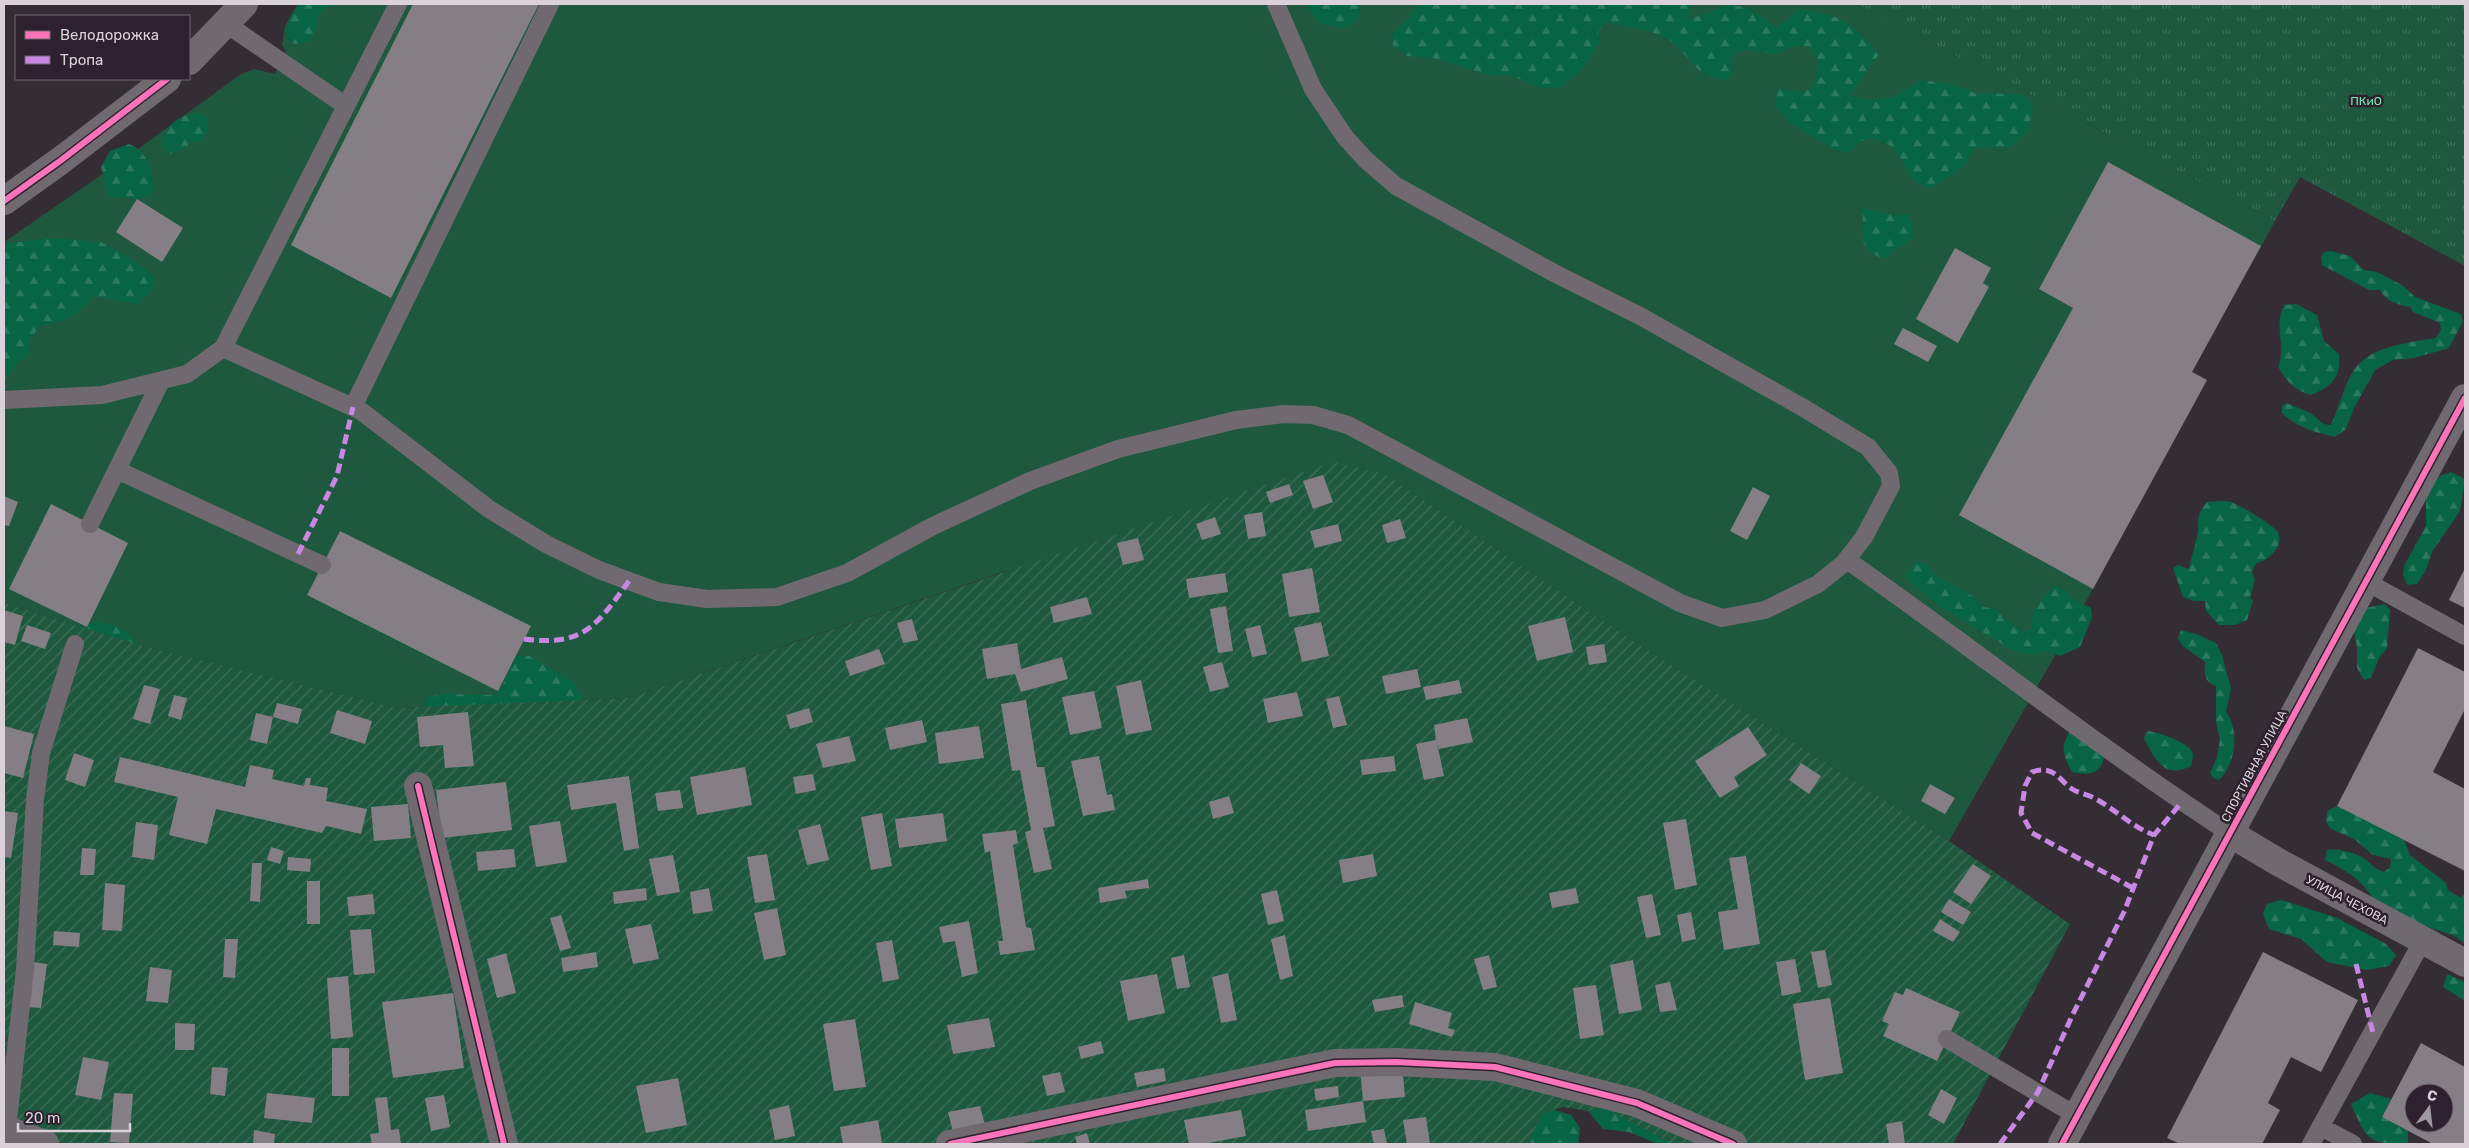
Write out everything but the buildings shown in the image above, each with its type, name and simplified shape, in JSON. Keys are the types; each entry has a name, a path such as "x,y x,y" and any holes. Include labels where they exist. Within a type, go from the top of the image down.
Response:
{"street":[{"path":"190,60 235,13"},
{"path":"4,201 167,80"},
{"name":"СПОРТИВНАЯ УЛИЦА","path":"2062,1144 2465,398"},
{"path":"418,786 504,1144"},
{"name":"УЛИЦА ЧЕХОВА","path":"2231,834 2465,963"},
{"path":"950,1144 1335,1063 1396,1062 1495,1067 1637,1103 1733,1144"},
{"path":"5,1129 45,1144"}],"lane":[{"path":"4,400 102,395 161,381 186,374 223,348 398,4"},
{"path":"353,407 550,4"},
{"path":"223,348 353,407 489,509 546,544 599,570 659,592 707,599 777,597 847,573 933,526 1030,481 1118,449 1236,420 1284,414 1313,415 1348,425 1531,521 1663,594 1722,618 1765,610 1818,584 1847,560 1864,537 1891,486 1889,473 1868,447 1802,407 1649,321 1556,274 1396,186 1366,160 1345,137 1313,89 1276,4"},
{"path":"235,13 346,106"},
{"path":"90,524 161,381"},
{"path":"117,470 322,565"},
{"path":"1847,560 2033,693 2120,758 2231,834"},
{"path":"2365,581 2465,636"},
{"path":"5,1129 25,970 36,790 41,753 75,644"},
{"path":"2311,1144 2423,940"},
{"path":"1947,1039 2078,1116"},
{"path":"2321,1127 2353,1144"}],"green space":[{"path":"298,4 1857,4 2275,221 2192,372 2207,380 2093,589 1949,841 1626,636 1385,474 1000,573 628,698 397,708 138,645 4,603 4,242 123,160 241,74 254,69 275,74 286,51 282,45 285,26"},
{"path":"298,4 333,4 319,13 317,26 309,42 294,44 289,39 286,29 289,19"},
{"path":"1306,4 1360,4 1360,17 1348,28 1339,28 1319,23"},
{"path":"1418,4 1692,4 1688,20 1729,4 1750,9 1776,27 1801,9 1827,14 1854,28 1878,55 1850,96 1872,99 1888,98 1895,96 1920,80 1953,84 1975,93 2018,94 2033,103 2029,130 2011,147 1973,148 1965,166 1931,188 1916,182 1908,173 1899,155 1894,149 1884,143 1873,138 1859,142 1850,152 1834,150 1789,122 1775,105 1778,89 1801,92 1812,89 1819,63 1808,46 1793,46 1776,54 1743,50 1732,56 1732,72 1729,79 1718,79 1710,77 1695,67 1676,46 1662,36 1605,22 1598,32 1601,41 1582,70 1561,87 1541,88 1508,75 1492,76 1433,58 1407,56 1393,45 1392,34 1408,19 1414,7"},
{"name":"ПКиО","path":"1857,4 2465,4 2465,266 2300,177 2275,221"},
{"path":"199,113 208,118 208,130 202,141 191,142 185,148 170,154 162,147 163,139 173,122 185,116"},
{"path":"129,144 136,147 146,158 153,180 152,195 137,199 109,197 101,167 110,151"},
{"path":"1862,208 1895,215 1908,214 1912,223 1913,238 1883,259 1874,254 1864,243"},
{"path":"53,238 101,242 130,258 153,275 154,288 138,304 94,296 76,314 58,322 40,326 29,341 30,355 16,364 4,381 4,244"},
{"path":"2331,251 2350,256 2364,270 2377,272 2402,285 2415,297 2461,314 2463,321 2449,348 2414,358 2393,360 2375,370 2354,408 2346,429 2335,437 2293,422 2282,413 2282,406 2286,403 2295,406 2310,413 2324,424 2331,425 2348,381 2358,365 2377,352 2388,348 2436,338 2441,329 2440,323 2413,312 2410,307 2393,302 2380,290 2369,290 2322,265 2321,257 2324,252"},
{"path":"2296,304 2317,315 2324,341 2339,354 2337,375 2334,380 2325,388 2311,395 2300,391 2292,385 2278,367 2281,351 2281,313 2284,305"},
{"path":"1333,462 1385,474 1626,636 1949,841 2070,924 1953,1144 1673,1144 1604,1108 1588,1111 1563,1107 1542,1114 1528,1144 4,1144 4,603 143,646 397,708 628,698"},
{"path":"2451,472 2465,479 2460,511 2432,552 2426,570 2417,584 2407,585 2403,574 2405,564 2426,526 2426,494 2435,478"},
{"path":"2207,502 2231,502 2256,516 2275,529 2279,537 2278,544 2273,553 2256,563 2252,572 2255,580 2250,598 2253,601 2247,620 2235,625 2219,625 2206,611 2205,601 2194,601 2183,597 2173,568 2178,565 2189,569 2197,537 2200,513"},
{"path":"1917,561 1928,565 1936,576 1967,592 1984,607 1995,609 2014,626 2026,632 2032,628 2033,615 2038,605 2055,585 2069,593 2072,599 2091,608 2092,617 2080,647 2060,656 2046,650 2034,655 2014,651 1937,605 1915,587 1906,575"},
{"path":"2385,604 2390,610 2387,648 2379,658 2371,678 2364,680 2357,668 2357,647 2352,623 2361,609"},
{"path":"98,621 121,628 138,645 80,627"},
{"path":"2181,630 2199,635 2216,643 2222,655 2231,689 2226,712 2233,728 2234,747 2229,765 2219,780 2213,778 2210,773 2217,757 2220,739 2216,722 2216,686 2207,680 2205,662 2183,646 2178,639"},
{"path":"516,656 529,656 574,682 583,700 611,705 423,707 426,697 444,694 498,695"},
{"path":"2147,731 2158,733 2186,745 2193,754 2191,766 2182,770 2167,769 2157,760 2144,738"},
{"path":"2070,732 2105,753 2104,760 2094,772 2085,774 2072,772 2064,752 2065,742"},
{"path":"2337,806 2404,840 2410,855 2446,883 2448,890 2461,898 2465,893 2465,944 2455,936 2381,912 2370,894 2358,880 2325,860 2327,850 2346,851 2361,857 2381,871 2384,872 2390,867 2391,859 2373,855 2354,839 2331,829 2326,822 2327,811"},
{"path":"2281,900 2337,918 2386,944 2396,955 2389,966 2367,970 2327,962 2301,939 2269,929 2263,914 2267,904"},
{"path":"2447,974 2465,982 2465,1001 2443,987"},
{"path":"2370,1093 2391,1099 2382,1117 2404,1129 2404,1133 2408,1133 2408,1144 2384,1143 2370,1138 2361,1125 2351,1104"},
{"path":"1604,1108 1696,1144 1658,1144 1629,1132 1603,1129 1588,1111"},
{"path":"1555,1110 1571,1115 1580,1128 1578,1144 1505,1144 1503,1122"}],"marked path":[{"path":"298,554 337,476 353,407"},
{"path":"524,639 561,640 587,630 608,610 629,581"},
{"path":"2133,888 2032,833 2021,813 2025,786 2032,772 2039,770 2050,771 2072,789 2094,798 2146,832 2154,835"},
{"path":"2000,1144 2038,1092 2072,1016 2124,912 2154,835 2182,802"},
{"path":"2356,964 2373,1033"}],"cycle path":[{"path":"4,201 60,161 166,80"},
{"path":"2062,1144 2465,398"},
{"path":"418,786 504,1144"},
{"path":"950,1144 1335,1063 1396,1062 1495,1067 1637,1103 1733,1144"}]}
